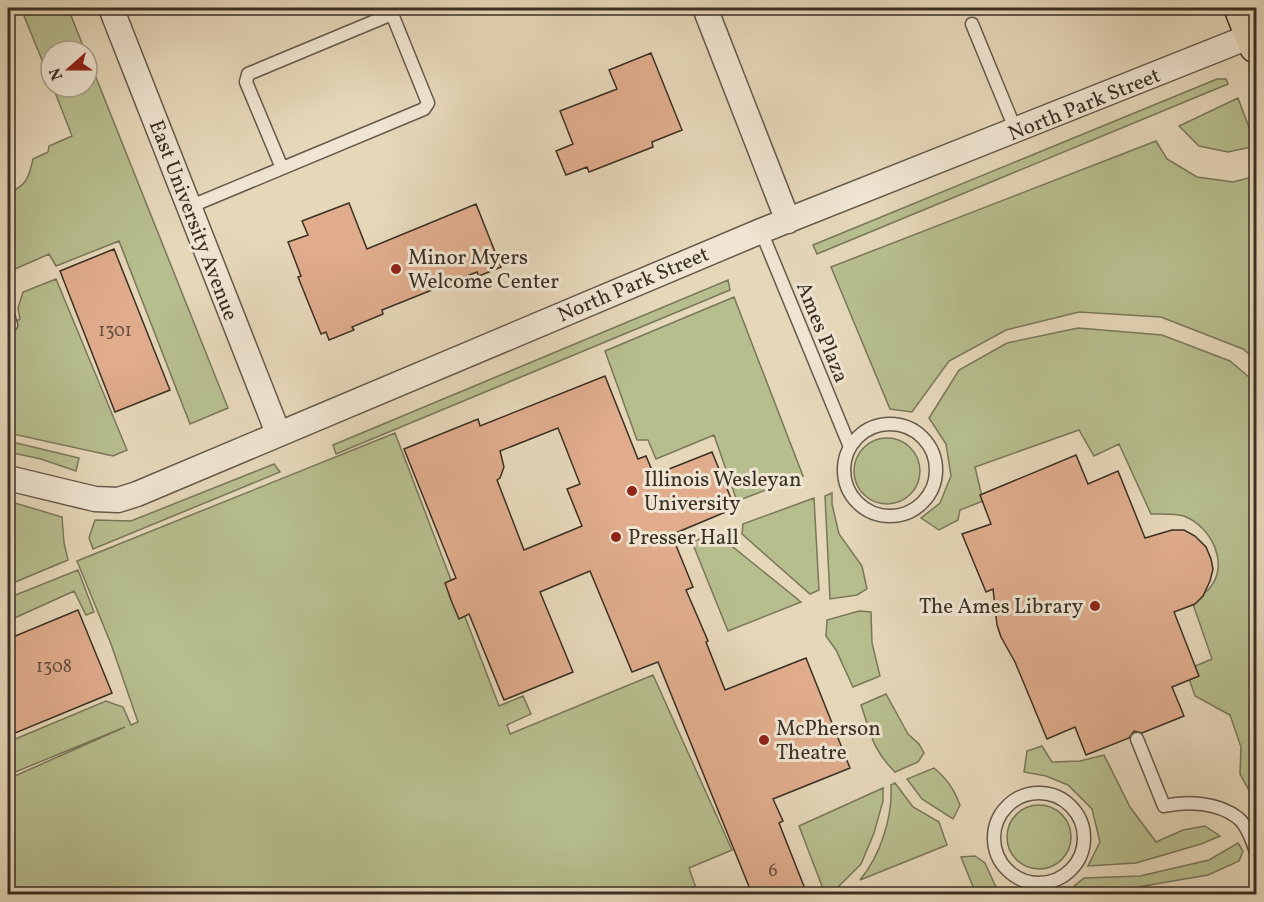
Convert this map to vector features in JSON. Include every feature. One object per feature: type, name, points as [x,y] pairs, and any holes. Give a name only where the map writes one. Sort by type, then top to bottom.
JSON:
[{"type":"street","name":"East University Avenue","points":[[111,8],[278,433]]},
{"type":"street","points":[[705,8],[788,221]]},
{"type":"street","name":"North Park Street","points":[[8,478],[94,499],[118,500],[137,494],[761,231],[1016,131],[1252,31]]},
{"type":"lane","points":[[189,207],[424,109],[428,103],[391,11],[248,74],[246,82],[282,168]]},
{"type":"lane","points":[[972,24],[1016,131]]},
{"type":"lane","name":"Ames Plaza","points":[[761,231],[850,447]]},
{"type":"lane","points":[[888,424],[903,426],[917,433],[927,444],[934,458],[936,473],[932,488],[924,501],[912,511],[897,515],[882,515],[867,510],[855,501],[846,481],[845,459],[850,447],[860,435],[873,427],[888,424]]},
{"type":"lane","points":[[1137,739],[1164,806],[1180,802],[1219,808],[1239,819],[1257,852]]},
{"type":"lane","points":[[1035,793],[1050,794],[1064,800],[1075,810],[1082,822],[1084,837],[1082,852],[1076,865],[1065,875],[1052,882],[1037,884],[1023,881],[1009,872],[999,860],[994,845],[994,830],[1009,804],[1021,796],[1035,793]]},
{"type":"lane","points":[[1022,894],[1023,881]]},
{"type":"green space","points":[[32,8],[68,8],[80,39],[39,39],[39,53],[22,11]]},
{"type":"green space","points":[[1217,79],[1226,79],[1228,84],[817,254],[813,245]]},
{"type":"green space","points":[[99,85],[228,408],[190,424],[119,241],[56,266],[49,254],[8,272],[8,193],[26,180],[33,159],[48,152],[49,146],[72,136],[58,99],[99,99]]},
{"type":"green space","points":[[1238,98],[1256,146],[1228,152],[1199,146],[1179,126]]},
{"type":"green space","points":[[1156,141],[1167,159],[1197,177],[1233,182],[1256,176],[1256,360],[1243,349],[1161,317],[1079,312],[1006,330],[949,361],[912,412],[890,409],[831,267]]},
{"type":"green space","points":[[56,279],[127,450],[113,456],[8,433],[8,326],[20,319],[18,308],[23,292]]},
{"type":"green space","points":[[728,280],[730,290],[336,454],[333,445]]},
{"type":"green space","points":[[734,297],[803,476],[737,501],[714,435],[656,459],[648,440],[637,440],[605,351]]},
{"type":"green space","points":[[1078,328],[1162,335],[1230,361],[1256,383],[1256,803],[1240,774],[1241,747],[1230,715],[1195,696],[1186,670],[1212,659],[1192,601],[1208,590],[1215,580],[1218,559],[1215,548],[1203,529],[1194,521],[1172,514],[1151,514],[1119,444],[1094,456],[1079,430],[975,467],[983,501],[960,510],[958,520],[939,530],[921,518],[940,503],[951,476],[946,444],[929,418],[959,370],[1007,343]]},
{"type":"green space","points":[[395,433],[499,706],[523,696],[531,714],[507,725],[510,734],[653,675],[732,850],[689,868],[698,894],[8,894],[8,779],[125,727],[8,775],[8,742],[106,701],[123,707],[131,725],[138,722],[111,644],[77,561]]},
{"type":"green space","points":[[887,438],[900,441],[910,448],[917,458],[920,471],[917,484],[910,494],[900,501],[887,504],[874,501],[864,494],[857,484],[854,471],[857,458],[864,448],[874,441]]},
{"type":"green space","points":[[8,441],[79,458],[76,471],[41,459],[8,452]]},
{"type":"green space","points":[[274,464],[280,472],[93,549],[89,538],[95,520],[131,521]]},
{"type":"green space","points":[[832,493],[832,504],[839,534],[862,566],[867,589],[857,595],[830,599],[825,496]]},
{"type":"green space","points":[[814,498],[819,590],[810,594],[742,534],[743,524]]},
{"type":"green space","points":[[8,501],[62,517],[68,560],[8,585]]},
{"type":"green space","points":[[699,539],[728,543],[801,602],[728,631],[692,542]]},
{"type":"green space","points":[[78,570],[94,612],[86,615],[74,591],[8,621],[8,598]]},
{"type":"green space","points":[[859,611],[871,612],[872,643],[880,676],[853,687],[836,650],[826,636],[827,620]]},
{"type":"green space","points":[[886,694],[908,734],[919,744],[924,753],[918,762],[895,772],[881,756],[870,733],[861,705]]},
{"type":"green space","points":[[1042,746],[1052,762],[1080,761],[1104,755],[1130,807],[1156,842],[1183,830],[1205,826],[1220,836],[1201,844],[1136,863],[1088,866],[1100,842],[1092,809],[1068,785],[1046,776],[1024,772],[1027,751]]},
{"type":"green space","points":[[934,768],[950,785],[960,805],[953,819],[922,799],[907,779]]},
{"type":"green space","points":[[895,783],[913,807],[939,822],[947,845],[860,880],[874,860],[884,836],[890,810],[891,785]]},
{"type":"green space","points":[[883,788],[883,801],[874,833],[861,864],[832,893],[825,894],[799,826]]},
{"type":"green space","points":[[1033,805],[1045,805],[1062,814],[1069,825],[1071,837],[1069,849],[1062,860],[1045,869],[1033,869],[1021,864],[1012,855],[1007,843],[1007,831],[1012,819],[1021,810]]},
{"type":"green space","points":[[1238,843],[1243,851],[1239,861],[1208,875],[1138,887],[1113,894],[1077,894],[1073,887],[1084,878],[1140,876],[1209,860]]},
{"type":"green space","points":[[975,856],[985,863],[999,894],[976,894],[961,857]]},
{"type":"building","points":[[651,53],[682,130],[652,142],[653,147],[589,172],[587,167],[566,175],[556,151],[573,144],[560,111],[617,89],[609,70]]},
{"type":"building","name":"Minor Myers Welcome Center","points":[[349,203],[367,249],[476,204],[501,267],[479,276],[477,272],[382,310],[383,314],[352,327],[354,330],[329,340],[326,332],[321,334],[298,277],[301,276],[288,242],[308,235],[302,221]]},
{"type":"building","points":[[114,249],[170,390],[115,412],[60,271]]},
{"type":"building","name":"Presser Hall","points":[[605,376],[638,459],[646,456],[654,475],[712,452],[735,508],[678,532],[680,536],[673,538],[693,587],[686,590],[708,641],[706,642],[725,690],[806,658],[850,768],[773,799],[783,821],[779,823],[807,894],[752,894],[658,662],[632,672],[590,571],[540,592],[573,672],[504,700],[469,614],[459,619],[451,600],[445,583],[456,578],[404,449],[478,419],[480,426]],"holes":[[[558,428],[580,484],[567,489],[582,526],[524,550],[497,480],[504,467],[500,451]]]},
{"type":"building","name":"The Ames Library","points":[[1076,455],[1088,484],[1118,471],[1145,538],[1172,530],[1184,530],[1195,536],[1206,547],[1213,569],[1203,596],[1195,604],[1174,612],[1199,676],[1172,687],[1184,716],[1142,733],[1134,731],[1129,738],[1086,755],[1075,727],[1047,739],[1015,662],[1001,637],[997,625],[993,589],[986,592],[962,534],[991,524],[980,495]]},
{"type":"building","points":[[78,610],[112,693],[8,736],[8,639]]},
{"type":"place","name":"Minor Myers Welcome Center","points":[[396,269]]},
{"type":"place","name":"Illinois Wesleyan University","points":[[632,491]]},
{"type":"place","name":"Presser Hall","points":[[616,537]]},
{"type":"place","name":"The Ames Library","points":[[1095,606]]},
{"type":"place","name":"McPherson Theatre","points":[[764,740]]}]
